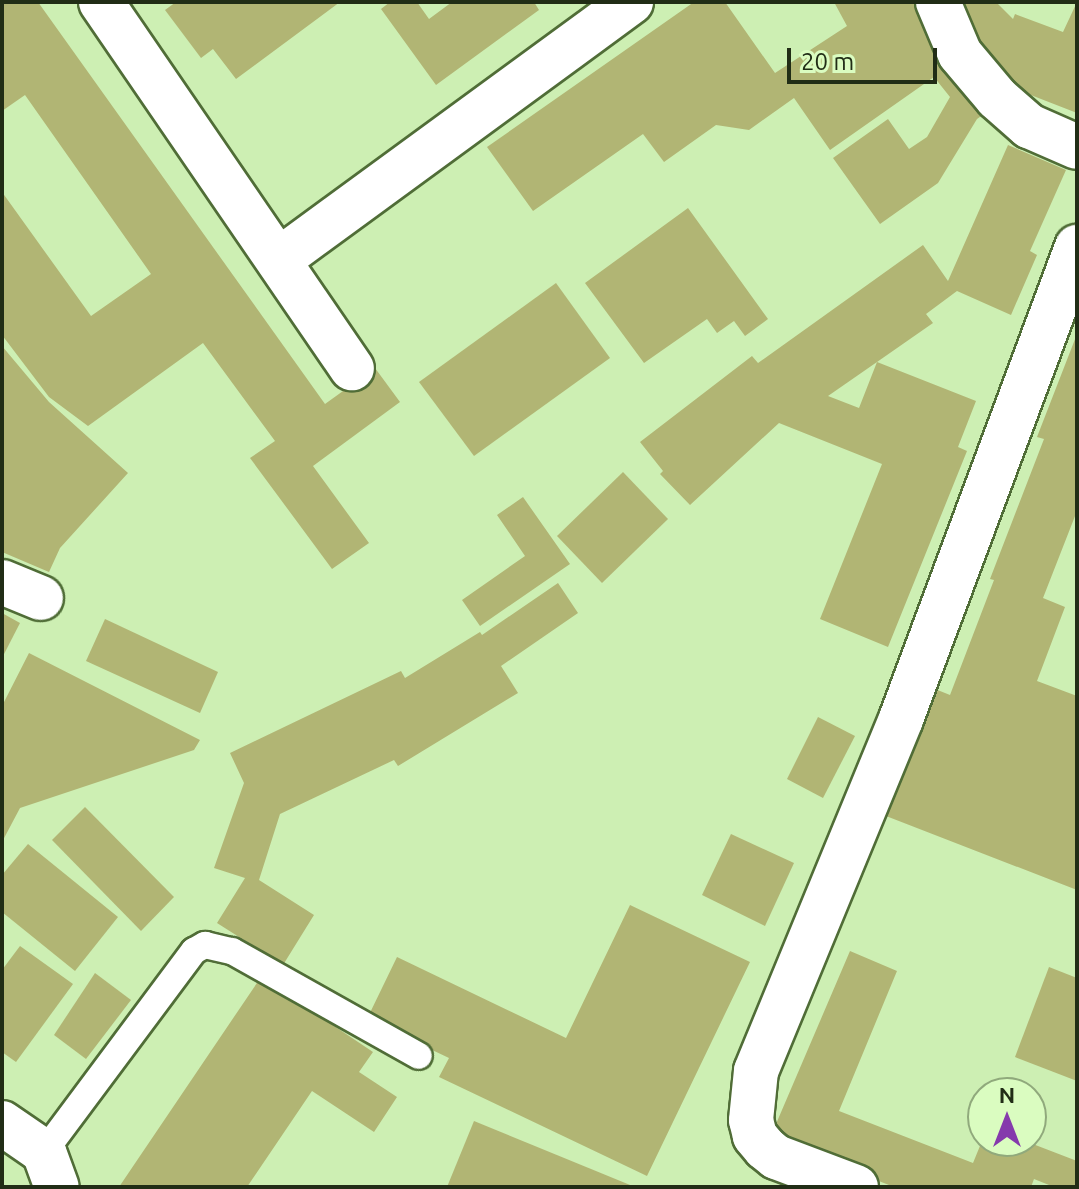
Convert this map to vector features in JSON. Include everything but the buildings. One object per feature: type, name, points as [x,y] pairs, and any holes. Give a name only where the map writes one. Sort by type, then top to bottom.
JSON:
[{"type":"street","points":[[101,2],[352,368]]},
{"type":"street","points":[[280,259],[631,2]]},
{"type":"street","points":[[938,2],[960,54],[997,98],[1029,126],[1077,147]]},
{"type":"street","points":[[856,1187],[776,1157],[765,1148],[755,1136],[751,1120],[756,1071],[901,719],[1077,247]]},
{"type":"street","points":[[2,1123],[51,1169]]},
{"type":"lane","points":[[51,1169],[194,951],[205,945],[232,951],[419,1056]]}]
